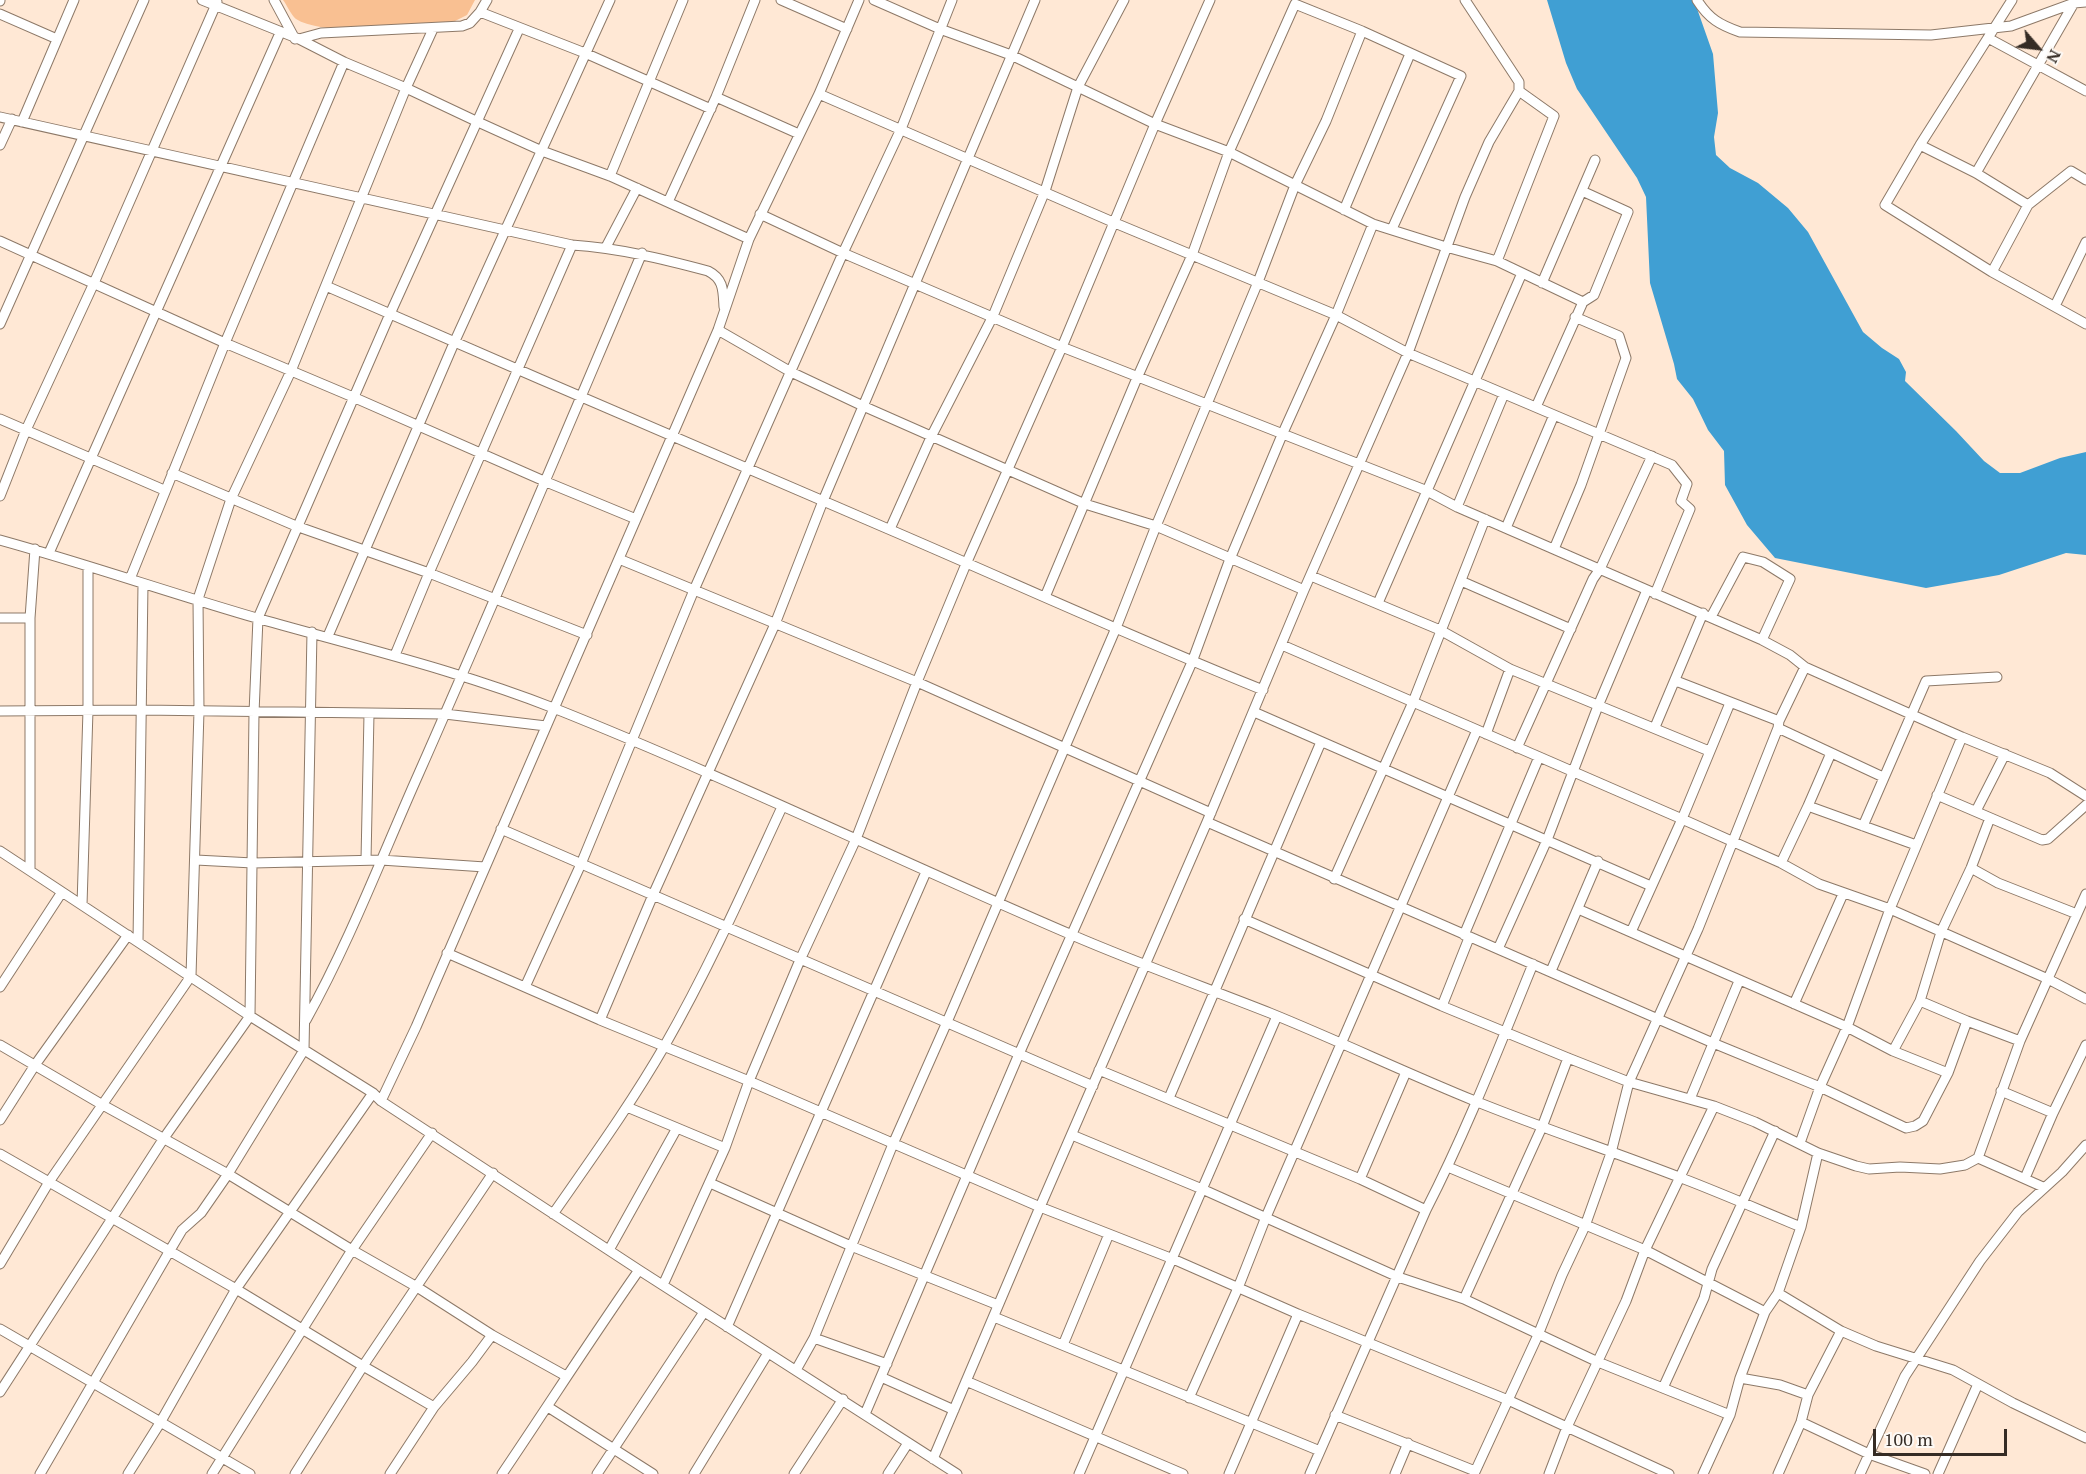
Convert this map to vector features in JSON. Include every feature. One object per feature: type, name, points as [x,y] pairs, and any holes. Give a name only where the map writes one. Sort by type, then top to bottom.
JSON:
[{"type":"street","points":[[22,122],[74,0]]},
{"type":"street","points":[[0,324],[144,0]]},
{"type":"street","points":[[202,0],[217,3],[542,151],[609,176],[749,239]]},
{"type":"street","points":[[274,0],[297,39]]},
{"type":"street","points":[[297,39],[321,33],[462,26],[470,23],[487,0]]},
{"type":"street","points":[[328,636],[454,342],[610,0]]},
{"type":"street","points":[[609,176],[683,0]]},
{"type":"street","points":[[668,202],[717,97],[755,0]]},
{"type":"street","points":[[782,0],[847,29]]},
{"type":"street","points":[[381,1101],[587,635],[718,330],[749,239],[819,94],[859,0]]},
{"type":"street","points":[[874,0],[940,29],[1011,55],[1155,124],[1229,152],[1373,224],[1497,261],[1583,302]]},
{"type":"street","points":[[525,987],[581,864],[630,740],[694,590],[843,253],[901,129],[952,0]]},
{"type":"street","points":[[600,1020],[775,624],[823,501],[1035,0]]},
{"type":"street","points":[[890,529],[932,435],[993,316],[1044,191],[1078,87],[1124,0]]},
{"type":"street","points":[[663,1285],[725,1148],[748,1081],[800,960],[856,839],[966,564],[1062,347],[1155,124],[1210,0]]},
{"type":"street","points":[[933,1459],[1209,818],[1358,464],[1408,353],[1446,247],[1489,142],[1519,91],[1519,82],[1465,0]]},
{"type":"street","points":[[1697,0],[1703,11],[1720,25],[1740,32],[1931,35],[2012,26],[2074,3],[2086,2]]},
{"type":"street","points":[[2012,0],[1920,145],[1885,206],[1992,272],[2086,324]]},
{"type":"street","points":[[0,496],[26,430],[94,283],[217,3]]},
{"type":"street","points":[[1976,173],[2074,3]]},
{"type":"street","points":[[1045,597],[1137,378],[1192,255],[1229,152],[1295,4],[1362,31],[1461,76],[1392,230]]},
{"type":"street","points":[[480,12],[585,53],[711,109]]},
{"type":"street","points":[[0,14],[57,39]]},
{"type":"street","points":[[0,1264],[49,1182],[191,976],[199,711],[198,599],[231,499],[291,371],[406,88],[433,28]]},
{"type":"street","points":[[0,1392],[164,1138],[250,1016],[254,712],[258,618],[353,397],[519,29]]},
{"type":"street","points":[[796,1370],[814,1338],[893,1144],[1116,628],[1296,185],[1326,121],[1362,31]]},
{"type":"street","points":[[49,553],[90,457],[223,166],[280,33]]},
{"type":"street","points":[[1988,38],[2086,91]]},
{"type":"street","points":[[1344,210],[1410,54]]},
{"type":"street","points":[[130,579],[164,490],[344,62]]},
{"type":"street","points":[[1497,261],[1554,116],[1519,91]]},
{"type":"street","points":[[819,94],[1115,223],[1336,315],[1408,353],[1672,465],[1687,484],[1681,501],[1690,509],[1598,706],[1547,840],[1498,949]]},
{"type":"street","points":[[717,97],[799,134]]},
{"type":"street","points":[[0,117],[572,245],[606,247],[642,253],[716,275],[721,282],[724,312]]},
{"type":"street","points":[[0,146],[12,119]]},
{"type":"street","points":[[1920,145],[1976,173],[2028,205]]},
{"type":"street","points":[[1542,283],[1595,160]]},
{"type":"street","points":[[1992,272],[2028,205],[2071,171],[2086,180]]},
{"type":"street","points":[[606,247],[637,188]]},
{"type":"street","points":[[1536,407],[1575,317],[1583,302],[1594,295],[1628,212],[1582,191]]},
{"type":"street","points":[[760,214],[843,253],[1062,347],[1425,490],[1457,507],[1762,640],[1790,655],[1805,667],[1962,738],[2050,773],[2086,796]]},
{"type":"street","points":[[866,1414],[1019,1054],[1192,662],[1230,559],[1373,224]]},
{"type":"street","points":[[0,241],[225,343],[636,519]]},
{"type":"street","points":[[2055,306],[2086,242]]},
{"type":"street","points":[[395,655],[572,245]]},
{"type":"street","points":[[304,1022],[324,987],[463,676],[642,253]]},
{"type":"street","points":[[1378,603],[1425,490],[1522,273]]},
{"type":"street","points":[[326,286],[1192,662],[1263,690]]},
{"type":"street","points":[[1554,549],[1581,485],[1626,358],[1619,336],[1575,317]]},
{"type":"street","points":[[718,330],[790,372],[1008,470],[1085,504],[1156,526],[1304,590]]},
{"type":"street","points":[[1457,507],[1504,394]]},
{"type":"street","points":[[1506,528],[1554,415]]},
{"type":"street","points":[[0,419],[164,490]]},
{"type":"street","points":[[1517,748],[1593,579],[1600,569],[1652,456]]},
{"type":"street","points":[[172,473],[296,526],[429,573],[587,635]]},
{"type":"street","points":[[1334,879],[1413,702],[1485,519]]},
{"type":"street","points":[[0,540],[258,618],[395,655],[554,708],[1073,935],[1277,1016],[1477,1102],[1681,1178],[1801,1227]]},
{"type":"street","points":[[30,870],[30,618],[35,549]]},
{"type":"street","points":[[1655,727],[1707,615],[1743,557],[1763,562],[1790,579],[1762,640]]},
{"type":"street","points":[[619,559],[917,682],[1140,782],[1334,879],[1820,1087],[1906,1128],[1923,1121],[1947,1073],[1968,1022]]},
{"type":"street","points":[[82,905],[88,710],[88,567]]},
{"type":"street","points":[[1311,576],[1440,630],[1510,669],[1709,751]]},
{"type":"street","points":[[1461,580],[1571,629]]},
{"type":"street","points":[[138,942],[143,584]]},
{"type":"street","points":[[0,618],[30,618]]},
{"type":"street","points":[[40,1474],[168,1252],[182,1230],[201,1213],[228,1174],[304,1050],[312,632]]},
{"type":"street","points":[[1282,645],[1781,863],[1819,884],[1890,909],[2048,979],[2086,999]]},
{"type":"street","points":[[1335,1414],[1474,1472],[1538,1335],[1585,1226],[1611,1153],[1629,1082],[1685,957],[1778,725],[1805,667]]},
{"type":"street","points":[[1189,1398],[1447,797],[1482,732],[1510,669]]},
{"type":"street","points":[[1863,826],[1926,681],[1997,677]]},
{"type":"street","points":[[1676,681],[1778,725],[1883,777]]},
{"type":"street","points":[[1631,932],[1682,819],[1730,703]]},
{"type":"street","points":[[0,711],[142,710],[445,714],[546,726]]},
{"type":"street","points":[[1254,712],[1651,886]]},
{"type":"street","points":[[366,860],[369,714]]},
{"type":"street","points":[[1800,1143],[1820,1087],[1847,1027],[1890,909],[1962,738]]},
{"type":"street","points":[[1169,1098],[1321,742]]},
{"type":"street","points":[[1781,863],[1831,753]]},
{"type":"street","points":[[1976,811],[2005,754]]},
{"type":"street","points":[[1442,1006],[1539,757]]},
{"type":"street","points":[[1937,795],[2042,840],[2048,839],[2086,805]]},
{"type":"street","points":[[1808,806],[1916,845]]},
{"type":"street","points":[[554,1214],[627,1107],[665,1046],[727,927],[782,807]]},
{"type":"street","points":[[1893,1051],[1920,1001],[1941,932],[1971,868],[1990,818]]},
{"type":"street","points":[[501,829],[1093,1086]]},
{"type":"street","points":[[1,853],[250,1016],[373,1093],[381,1101],[639,1270],[957,1474]]},
{"type":"street","points":[[196,860],[253,863],[381,860],[485,867]]},
{"type":"street","points":[[1551,971],[1598,861]]},
{"type":"street","points":[[1971,868],[1998,883],[2077,914]]},
{"type":"street","points":[[727,1327],[926,872]]},
{"type":"street","points":[[0,987],[62,892]]},
{"type":"street","points":[[1794,1004],[1843,894]]},
{"type":"street","points":[[1978,1158],[2020,1041],[2086,894]]},
{"type":"street","points":[[1578,909],[1847,1027],[1893,1051],[1947,1073]]},
{"type":"street","points":[[1244,919],[1505,1033],[1629,1082],[1714,1106],[1775,1131],[1818,1153],[1869,1169],[1953,1168],[1978,1158],[2043,1187]]},
{"type":"street","points":[[0,1120],[35,1065],[128,935]]},
{"type":"street","points":[[447,953],[1040,1207],[1173,1259],[1298,1314],[1508,1400],[1669,1474]]},
{"type":"street","points":[[1310,1474],[1426,1210],[1477,1102],[1533,964]]},
{"type":"street","points":[[1690,1099],[1739,981]]},
{"type":"street","points":[[1920,1001],[2020,1041]]},
{"type":"street","points":[[1079,1474],[1277,1016]]},
{"type":"street","points":[[0,1045],[228,1174],[417,1287],[492,1335],[566,1376]]},
{"type":"street","points":[[2025,1179],[2053,1113],[2083,1059],[2086,1045]]},
{"type":"street","points":[[1464,1299],[1542,1127],[1568,1058]]},
{"type":"street","points":[[1099,1070],[1360,1179],[1426,1210]]},
{"type":"street","points":[[1360,1179],[1406,1072]]},
{"type":"street","points":[[2001,1092],[2053,1113]]},
{"type":"street","points":[[128,1474],[160,1423],[236,1289],[373,1093]]},
{"type":"street","points":[[1550,1474],[1567,1426],[1626,1301],[1645,1250],[1714,1106]]},
{"type":"street","points":[[627,1107],[725,1148]]},
{"type":"street","points":[[609,1250],[677,1128]]},
{"type":"street","points":[[1662,1388],[1710,1282],[1712,1269],[1775,1131]]},
{"type":"street","points":[[212,1474],[352,1250],[432,1133]]},
{"type":"street","points":[[1072,1135],[1202,1189],[1398,1277],[1464,1299],[1598,1362],[1730,1415]]},
{"type":"street","points":[[1860,1474],[1915,1359],[2000,1232],[2043,1187],[2062,1172],[2086,1145]]},
{"type":"street","points":[[1703,1474],[1730,1415],[1740,1378],[1765,1312],[1778,1293],[1801,1227],[1818,1153]]},
{"type":"street","points":[[0,1154],[236,1289],[434,1407]]},
{"type":"street","points":[[1448,1167],[1645,1250],[1765,1312]]},
{"type":"street","points":[[295,1474],[363,1366],[493,1173]]},
{"type":"street","points":[[710,1183],[851,1246],[998,1305]]},
{"type":"street","points":[[1063,1345],[1109,1234]]},
{"type":"street","points":[[502,1474],[639,1270]]},
{"type":"street","points":[[1778,1293],[1841,1331],[1915,1359],[1953,1370],[2086,1438]]},
{"type":"street","points":[[597,1474],[704,1312]]},
{"type":"street","points":[[1228,1474],[1298,1314]]},
{"type":"street","points":[[994,1317],[1320,1451]]},
{"type":"street","points":[[0,1329],[250,1474]]},
{"type":"street","points":[[1778,1474],[1801,1422],[1808,1395],[1841,1331]]},
{"type":"street","points":[[390,1474],[434,1407],[492,1335]]},
{"type":"street","points":[[814,1338],[886,1364]]},
{"type":"street","points":[[694,1474],[768,1353]]},
{"type":"street","points":[[881,1377],[954,1410]]},
{"type":"street","points":[[1740,1378],[1780,1385],[1808,1395]]},
{"type":"street","points":[[966,1381],[1183,1474]]},
{"type":"street","points":[[1938,1474],[1978,1384]]},
{"type":"street","points":[[794,1474],[843,1399]]},
{"type":"street","points":[[548,1407],[653,1474]]},
{"type":"street","points":[[1801,1422],[1869,1454],[1925,1474]]},
{"type":"street","points":[[888,1474],[908,1443]]},
{"type":"street","points":[[1395,1474],[1408,1443]]},
{"type":"shaded area","points":[[283,0],[475,0],[467,15],[453,22],[349,29],[310,25],[296,19]]},
{"type":"water","points":[[1547,0],[1694,0],[1713,54],[1718,113],[1714,137],[1716,155],[1730,168],[1758,183],[1788,208],[1808,232],[1863,332],[1899,359],[1906,372],[1905,381],[1984,461],[2000,473],[2020,473],[2060,458],[2086,452],[2086,555],[2066,553],[1999,575],[1926,588],[1775,558],[1747,525],[1725,485],[1724,451],[1708,430],[1693,399],[1677,379],[1650,283],[1646,197],[1637,178],[1577,89],[1566,63]]}]
